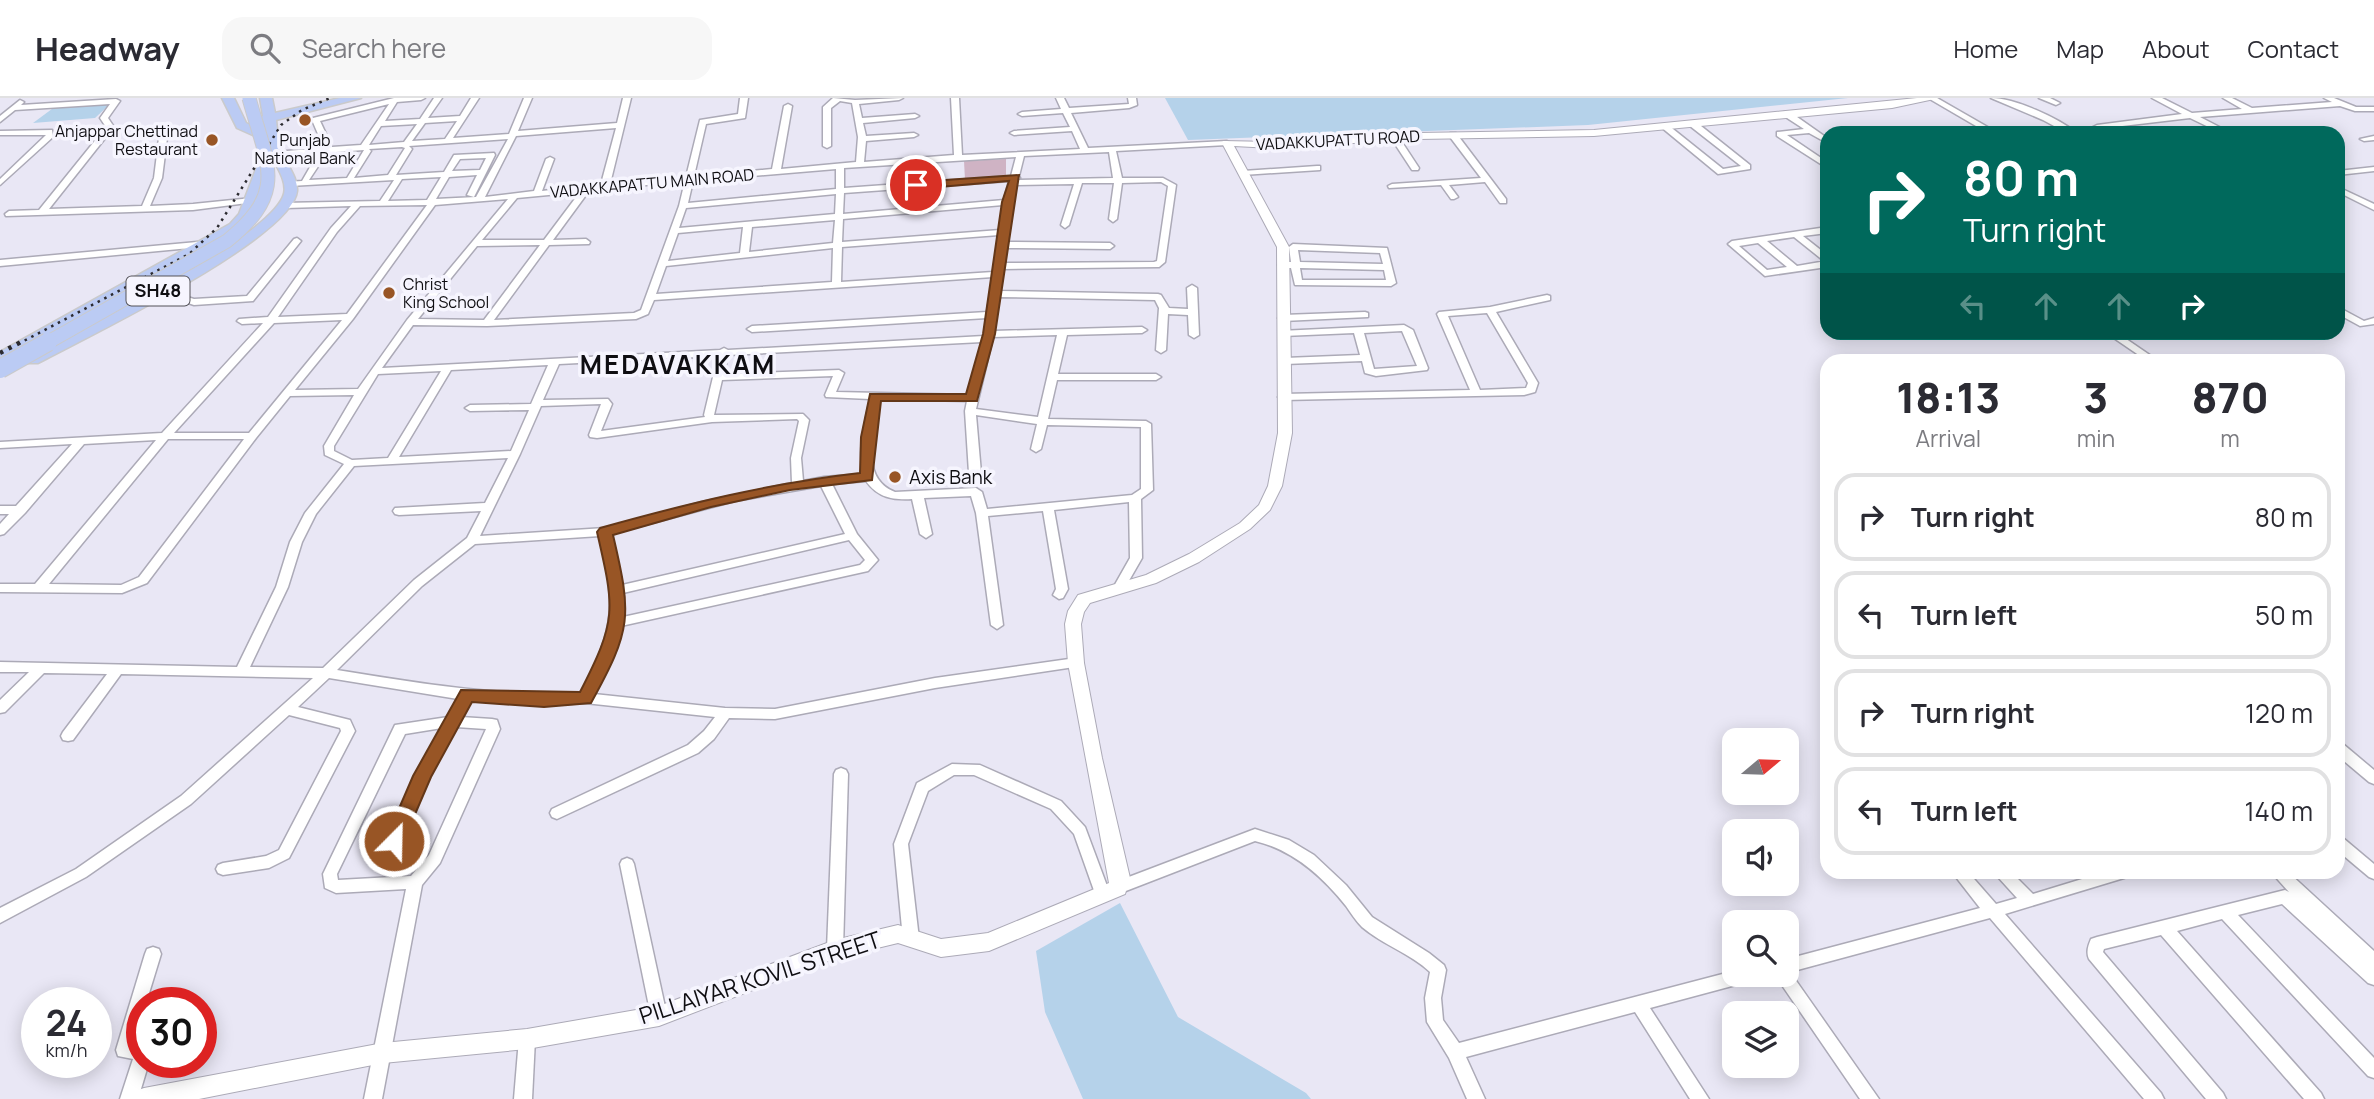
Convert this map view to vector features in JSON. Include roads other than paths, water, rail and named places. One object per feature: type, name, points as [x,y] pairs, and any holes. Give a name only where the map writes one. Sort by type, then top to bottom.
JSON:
[{"type":"main road","name":"SH48","points":[[0,358],[235,227],[252,200],[268,153],[260,134],[241,125],[228,98]]},
{"type":"main road","points":[[0,369],[227,242],[258,216],[271,187],[248,98]]},
{"type":"main road","points":[[266,98],[275,148],[290,182],[286,205]]},
{"type":"main road","points":[[241,125],[355,98]]},
{"type":"main road","points":[[275,148],[282,122],[301,111]]},
{"type":"main road","name":"SH48","points":[[0,378],[226,253],[264,227],[286,205]]},
{"type":"main road","points":[[235,227],[264,227]]},
{"type":"street","points":[[328,150],[316,120],[399,99],[421,98]]},
{"type":"street","points":[[384,200],[407,148],[438,98]]},
{"type":"street","points":[[446,144],[475,98]]},
{"type":"street","points":[[479,200],[529,98]]},
{"type":"street","points":[[605,186],[628,98]]},
{"type":"street","points":[[410,322],[487,323],[636,316],[645,312],[683,206],[703,122],[742,116],[744,98]]},
{"type":"street","points":[[827,146],[827,107],[837,99],[855,102],[899,98]]},
{"type":"street","points":[[955,98],[958,159]]},
{"type":"street","points":[[1059,98],[1085,151]]},
{"type":"street","points":[[1022,114],[1129,106],[1133,105],[1132,98]]},
{"type":"street","points":[[1933,98],[1982,126]]},
{"type":"street","name":"VADAKKUPATTU ROAD","points":[[1020,156],[1227,143],[1272,145],[1453,135],[1594,132],[1892,106],[1933,98]]},
{"type":"street","points":[[1995,98],[2060,126]]},
{"type":"street","points":[[2043,98],[2056,103]]},
{"type":"street","points":[[2157,98],[2213,126]]},
{"type":"street","points":[[2227,98],[2252,111]]},
{"type":"street","points":[[2328,98],[2355,109],[2374,109]]},
{"type":"street","points":[[334,200],[380,124],[399,99]]},
{"type":"street","points":[[0,120],[21,100]]},
{"type":"street","points":[[15,108],[116,101],[104,118],[110,127],[42,212]]},
{"type":"street","points":[[855,102],[862,139],[860,165]]},
{"type":"street","points":[[2105,126],[2192,115],[2342,104]]},
{"type":"street","points":[[776,172],[788,106]]},
{"type":"street","points":[[1787,114],[1820,136]]},
{"type":"street","points":[[858,121],[915,116]]},
{"type":"street","points":[[380,124],[463,118]]},
{"type":"street","points":[[1665,127],[1721,172],[1747,167],[1693,124]]},
{"type":"street","points":[[275,148],[407,148],[619,125]]},
{"type":"street","points":[[1014,133],[1075,129]]},
{"type":"street","points":[[145,208],[158,178],[164,130]]},
{"type":"street","points":[[1811,130],[1780,134],[1820,161]]},
{"type":"street","points":[[0,132],[49,132],[50,135],[0,183]]},
{"type":"street","points":[[862,139],[914,135]]},
{"type":"street","points":[[1453,135],[1503,201]]},
{"type":"street","points":[[1395,138],[1415,168]]},
{"type":"street","points":[[2364,139],[2374,138]]},
{"type":"street","points":[[468,150],[474,139]]},
{"type":"street","points":[[1110,891],[1120,878],[1093,758],[1076,663],[1073,624],[1079,603],[1096,594],[1151,579],[1194,558],[1245,526],[1265,508],[1275,486],[1285,433],[1283,325],[1291,284],[1288,247],[1227,143]]},
{"type":"street","points":[[1112,149],[1118,181],[1113,219]]},
{"type":"street","points":[[306,180],[324,155],[365,150]]},
{"type":"street","points":[[0,588],[131,587],[143,580],[252,436],[350,317],[432,200],[457,157],[490,154],[491,157],[471,195]]},
{"type":"street","points":[[975,473],[970,411],[988,336],[1008,202],[1020,156]]},
{"type":"street","name":"VADAKKAPATTU MAIN ROAD","points":[[286,205],[479,200],[605,186],[860,165],[1020,156]]},
{"type":"street","points":[[537,194],[550,159]]},
{"type":"street","points":[[836,285],[840,167]]},
{"type":"street","points":[[1243,173],[1317,168]]},
{"type":"street","points":[[2345,172],[2374,169]]},
{"type":"street","points":[[396,176],[483,172]]},
{"type":"street","points":[[290,182],[436,173]]},
{"type":"street","points":[[290,182],[349,179]]},
{"type":"street","points":[[652,297],[836,285],[998,270],[1156,265],[1161,262],[1172,185],[1163,180],[1015,180],[840,191],[683,206]]},
{"type":"street","points":[[1392,186],[1485,180]]},
{"type":"street","points":[[1065,225],[1079,181]]},
{"type":"street","points":[[314,194],[317,182]]},
{"type":"street","points":[[1443,183],[1454,197]]},
{"type":"street","points":[[487,323],[587,188]]},
{"type":"street","points":[[2345,192],[2374,207]]},
{"type":"street","points":[[514,197],[410,322],[358,392],[329,446],[331,457],[351,463],[393,458],[515,454]]},
{"type":"street","points":[[9,214],[194,208],[252,200]]},
{"type":"street","points":[[38,589],[165,436],[271,320],[334,230],[358,203],[432,200]]},
{"type":"street","points":[[673,231],[1008,202]]},
{"type":"street","points":[[744,255],[748,225]]},
{"type":"street","points":[[1820,231],[1732,244],[1766,273],[1820,263]]},
{"type":"street","points":[[664,264],[837,245],[1003,232]]},
{"type":"street","points":[[1796,235],[1820,255]]},
{"type":"street","points":[[1760,240],[1795,269]]},
{"type":"street","points":[[157,291],[194,302],[250,299],[297,241]]},
{"type":"street","points":[[475,243],[586,242]]},
{"type":"street","points":[[0,263],[208,243]]},
{"type":"street","points":[[1002,245],[1110,246]]},
{"type":"street","points":[[1288,247],[1384,250],[1391,283],[1291,284]]},
{"type":"street","points":[[1289,265],[1388,267]]},
{"type":"street","points":[[1192,288],[1194,335]]},
{"type":"street","points":[[994,294],[1152,296],[1163,302],[1161,349]]},
{"type":"street","points":[[1476,393],[1442,314],[1490,310],[1547,298]]},
{"type":"street","points":[[1283,397],[1531,390],[1533,383],[1490,310]]},
{"type":"street","points":[[1164,311],[1193,312]]},
{"type":"street","points":[[2345,314],[2363,324],[2374,321]]},
{"type":"street","points":[[752,330],[991,315]]},
{"type":"street","points":[[1283,325],[1365,315]]},
{"type":"street","points":[[242,321],[350,317]]},
{"type":"street","points":[[1283,325],[1408,330],[1423,368],[1372,373],[1358,330]]},
{"type":"street","points":[[374,371],[988,336],[1142,330]]},
{"type":"street","points":[[1036,449],[1063,332]]},
{"type":"street","points":[[2121,340],[2143,354]]},
{"type":"street","points":[[712,419],[709,415],[724,351]]},
{"type":"street","points":[[0,358],[37,357]]},
{"type":"street","points":[[1285,360],[1366,358]]},
{"type":"street","points":[[0,916],[81,873],[186,800],[326,673],[418,583],[472,540],[515,454],[555,361]]},
{"type":"street","points":[[393,458],[448,367]]},
{"type":"street","points":[[717,377],[839,373],[830,395],[972,398]]},
{"type":"street","points":[[1054,377],[1156,377]]},
{"type":"street","points":[[287,393],[358,392]]},
{"type":"street","points":[[875,397],[868,437],[867,477],[884,494],[976,492],[982,513],[997,625]]},
{"type":"street","points":[[470,408],[604,401],[607,404],[594,435],[712,419],[799,416],[804,420],[796,458],[798,485]]},
{"type":"street","points":[[970,411],[1044,422],[1146,424],[1147,490],[1135,498],[982,513]]},
{"type":"street","points":[[0,445],[165,436],[252,436]]},
{"type":"street","points":[[0,531],[81,441]]},
{"type":"street","points":[[242,670],[282,587],[296,542],[312,513],[351,463]]},
{"type":"street","points":[[472,540],[605,532],[710,502],[824,480],[867,477]]},
{"type":"street","points":[[619,622],[864,568],[872,560],[852,536],[824,480]]},
{"type":"street","points":[[917,494],[926,534]]},
{"type":"street","points":[[1119,588],[1136,558],[1135,498]]},
{"type":"street","points":[[399,511],[488,507]]},
{"type":"street","points":[[1048,507],[1062,589],[1059,595]]},
{"type":"street","points":[[0,510],[21,510]]},
{"type":"street","points":[[585,698],[611,649],[619,622],[618,590],[605,532]]},
{"type":"street","points":[[618,590],[852,536]]},
{"type":"street","points":[[0,667],[326,673],[467,695],[544,700],[585,698],[725,713],[775,714],[813,709],[882,692],[1076,663]]},
{"type":"street","points":[[0,708],[41,668]]},
{"type":"street","points":[[68,736],[118,669]]},
{"type":"street","points":[[394,841],[422,776],[467,695]]},
{"type":"street","points":[[223,869],[269,862],[284,854],[348,731],[345,724],[286,709]]},
{"type":"street","points":[[558,813],[693,749],[709,736],[725,713]]},
{"type":"street","points":[[373,1099],[415,882],[435,859],[492,724],[450,722],[399,731],[330,874],[330,883],[335,887],[415,882]]},
{"type":"street","points":[[2345,754],[2374,778]]},
{"type":"street","points":[[911,939],[901,844],[922,787],[952,770],[975,769],[1056,805],[1080,831],[1110,891]]},
{"type":"street","points":[[835,948],[841,774]]},
{"type":"street","points":[[1110,891],[1255,835],[1272,838],[1322,867],[1365,920],[1438,970],[1433,998],[1435,1022],[1455,1052],[1476,1099]]},
{"type":"street","points":[[2345,848],[2374,873]]},
{"type":"street","points":[[627,864],[659,1016]]},
{"type":"street","points":[[1965,879],[2155,1099]]},
{"type":"street","points":[[2009,879],[2030,901]]},
{"type":"street","points":[[1799,963],[2030,901],[2085,879]]},
{"type":"street","points":[[2286,879],[2374,961]]},
{"type":"street","name":"PILLAIYAR KOVIL STREET","points":[[144,1099],[194,1094],[383,1053],[527,1039],[659,1016],[835,948],[898,934],[941,948],[989,942],[1110,891]]},
{"type":"street","points":[[2217,1099],[2095,954],[2098,944],[2285,897],[2374,978]]},
{"type":"street","points":[[2225,912],[2374,1070]]},
{"type":"street","points":[[2165,929],[2315,1099]]},
{"type":"street","points":[[143,987],[153,954]]},
{"type":"street","points":[[1455,1052],[1722,981]]},
{"type":"street","points":[[1791,987],[1870,1099]]},
{"type":"street","points":[[1638,1003],[1700,1099]]},
{"type":"street","points":[[523,1099],[527,1039]]},
{"type":"street","points":[[129,1099],[135,1078]]},
{"type":"water","points":[[1165,98],[1848,98],[1588,125],[1188,140]]},
{"type":"water","points":[[110,104],[95,118],[33,123],[56,106]]},
{"type":"water","points":[[1120,903],[1178,1017],[1306,1093],[1311,1099],[1083,1099],[1045,1012],[1036,951]]},
{"type":"railway","points":[[18,344],[189,254],[217,228],[281,125],[302,110],[330,98]]},
{"type":"railway","points":[[0,353],[21,342]]},
{"type":"place","name":"Punjab National Bank","points":[[305,120]]},
{"type":"place","name":"Anjappar Chettinad Restaurant","points":[[212,140]]},
{"type":"place","name":"Christ King School","points":[[389,293]]},
{"type":"place","name":"Axis Bank","points":[[895,477]]},
{"type":"district","name":"MEDAVAKKAM","points":[[678,365]]}]
